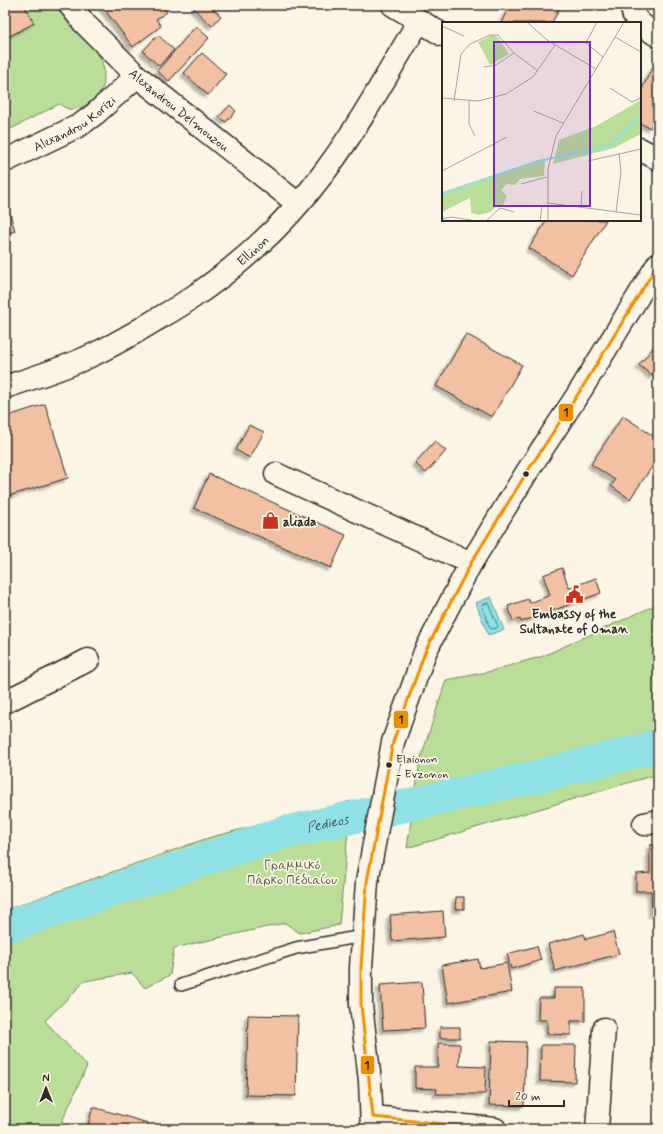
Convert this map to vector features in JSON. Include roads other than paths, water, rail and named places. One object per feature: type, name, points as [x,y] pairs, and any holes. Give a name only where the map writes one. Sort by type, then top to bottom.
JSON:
[{"type":"street","name":"Alexandrou Delmouzou","points":[[70,5],[84,23],[137,76],[298,204]]},
{"type":"street","points":[[393,5],[442,34]]},
{"type":"street","points":[[632,5],[633,14],[639,22]]},
{"type":"street","name":"Ellinon","points":[[5,387],[35,378],[80,360],[124,339],[190,300],[263,241],[298,204],[350,137],[419,21]]},
{"type":"street","points":[[641,24],[658,36]]},
{"type":"street","name":"Alexandrou Korizi","points":[[5,161],[80,125],[95,114],[137,76]]},
{"type":"street","points":[[641,150],[658,159]]},
{"type":"street","points":[[494,1129],[372,1123],[361,1005],[361,967],[367,882],[393,742],[425,652],[471,563],[527,472],[582,388],[658,264]]},
{"type":"street","points":[[276,474],[471,563]]},
{"type":"street","points":[[5,702],[88,660]]},
{"type":"street","points":[[597,1129],[604,1029]]},
{"type":"lane","points":[[181,985],[296,948],[363,936]]},
{"type":"water","points":[[491,597],[504,630],[488,635],[476,603]]},
{"type":"waterway","name":"Pedieos","points":[[5,927],[282,833],[534,777],[658,746]]},
{"type":"place","name":"aliada","points":[[270,521]]},
{"type":"place","name":"Embassy of the Sultanate of Oman","points":[[574,594]]},
{"type":"place","name":"Elaionon - Evzonon","points":[[389,765]]},
{"type":"park label","name":"Γραμμικό Πάρκο Πεδιαίου","points":[[292,872]]}]
